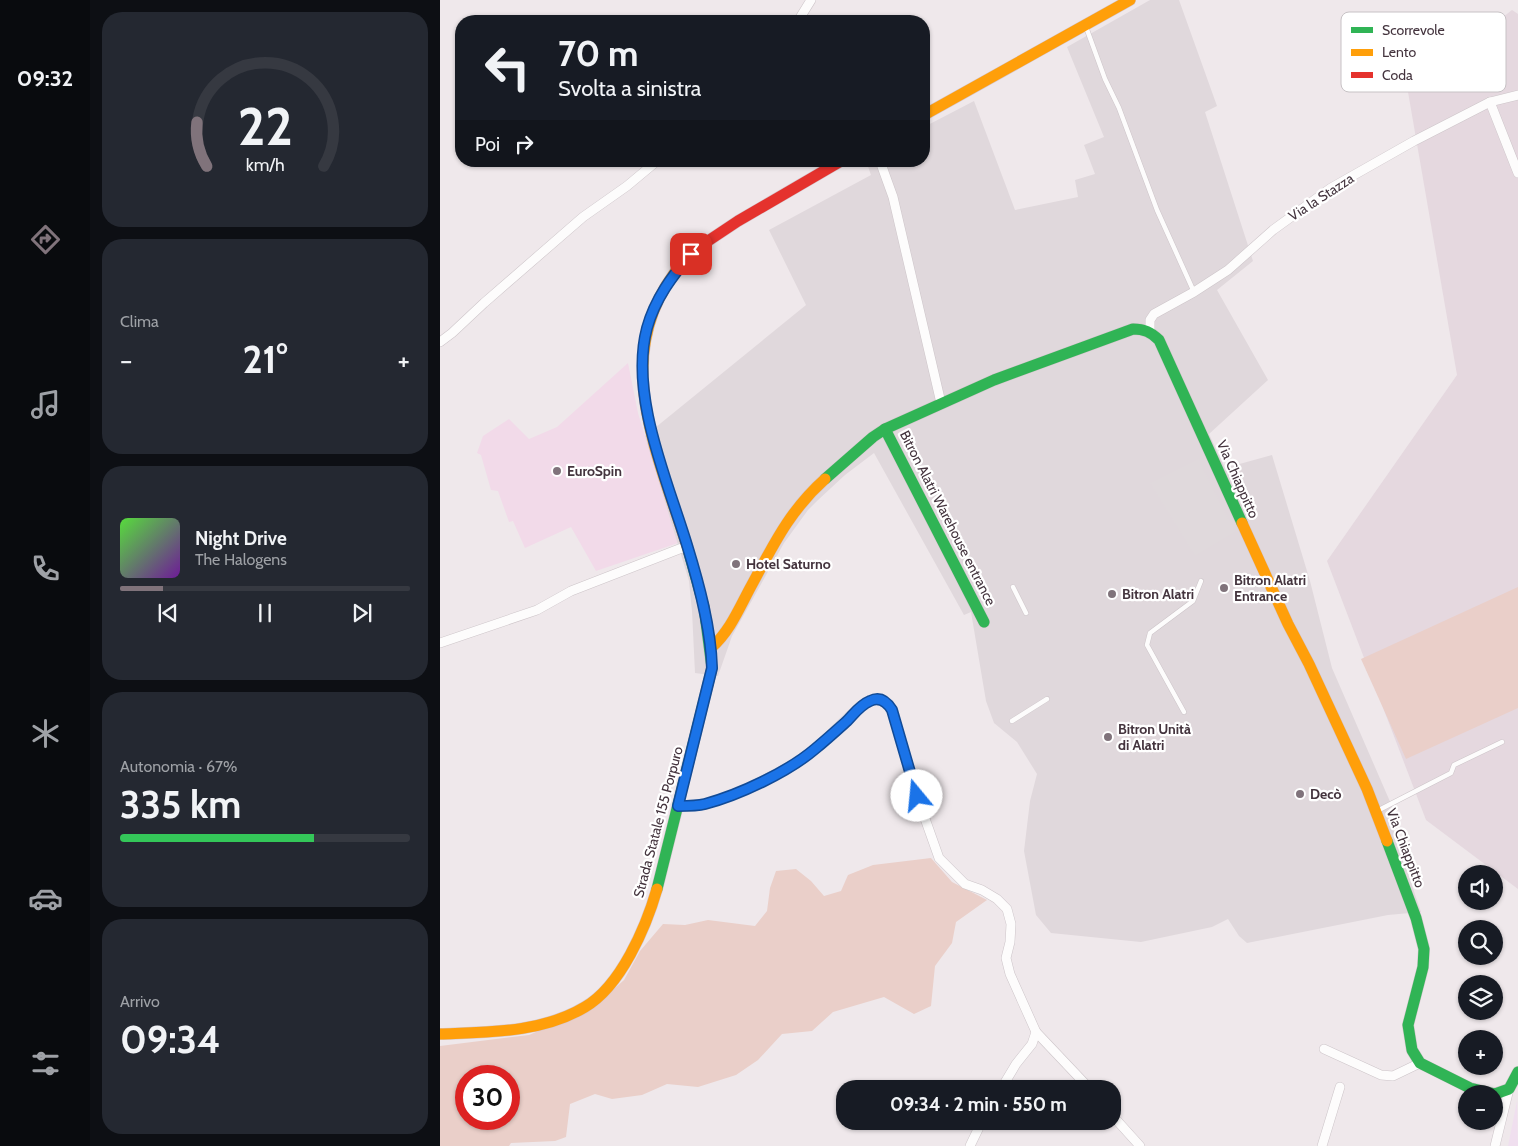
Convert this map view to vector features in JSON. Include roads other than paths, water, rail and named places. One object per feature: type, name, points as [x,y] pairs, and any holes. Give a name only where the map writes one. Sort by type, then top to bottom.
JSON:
[{"type":"street","points":[[802,15],[812,0]]},
{"type":"street","points":[[930,112],[1130,0]]},
{"type":"street","name":"Via la Stazza","points":[[1150,331],[1150,320],[1154,314],[1194,292],[1228,270],[1273,230],[1331,188],[1414,141],[1490,102],[1518,95]]},
{"type":"street","points":[[1490,102],[1518,173]]},
{"type":"street","points":[[440,342],[583,218],[628,186],[650,167]]},
{"type":"street","name":"Strada Statale 155 Porpuro","points":[[440,1034],[514,1030],[556,1021],[585,1008],[603,992],[624,967],[642,934],[670,845],[712,668],[711,648],[687,546],[647,415],[643,354],[647,329],[656,304],[672,276],[691,254],[740,219],[831,167]]},
{"type":"street","points":[[882,167],[893,197],[941,402]]},
{"type":"street","points":[[711,648],[720,640],[730,626],[792,513],[810,492],[843,462],[885,429],[941,402],[994,380],[1133,329],[1150,331]]},
{"type":"street","name":"Via Chiappitto","points":[[1150,331],[1159,340],[1288,624],[1309,664],[1363,780],[1416,918],[1424,949],[1423,967],[1408,1025],[1412,1050],[1420,1063]]},
{"type":"street","name":"Bitron Alatri Warehouse entrance","points":[[885,429],[984,622]]},
{"type":"street","points":[[440,643],[537,610],[571,592],[687,546]]},
{"type":"street","points":[[678,806],[703,805],[761,782],[794,764],[814,750],[860,706],[869,701],[882,700],[888,704],[892,710],[917,796],[939,858],[965,884],[982,890],[997,899],[1007,909],[1011,924],[1010,942],[1006,958],[1010,974],[1036,1032],[1081,1080]]},
{"type":"street","points":[[1006,1080],[1032,1044],[1036,1032]]},
{"type":"street","points":[[1324,1049],[1381,1075],[1392,1076],[1420,1063],[1470,1088],[1496,1094],[1509,1089]]},
{"type":"street","points":[[1495,1146],[1509,1089],[1518,1072]]},
{"type":"street","points":[[1322,1146],[1340,1087]]},
{"type":"street","points":[[1121,1125],[1140,1146]]},
{"type":"street","points":[[970,1146],[978,1130]]},
{"type":"lane","points":[[1085,26],[1104,79],[1119,108],[1157,210],[1194,292]]},
{"type":"lane","points":[[1184,712],[1147,645],[1150,633],[1193,602],[1201,581]]},
{"type":"lane","points":[[1013,587],[1026,613]]},
{"type":"lane","points":[[1012,721],[1047,700]]},
{"type":"lane","points":[[1376,812],[1451,774],[1454,765],[1502,742]]},
{"type":"place","name":"EuroSpin","points":[[557,471]]},
{"type":"place","name":"Hotel Saturno","points":[[736,564]]},
{"type":"place","name":"Bitron Alatri Entrance","points":[[1224,588]]},
{"type":"place","name":"Bitron Alatri","points":[[1112,594]]},
{"type":"place","name":"Bitron Unità di Alatri","points":[[1108,737]]},
{"type":"place","name":"Decò","points":[[1300,794]]}]
